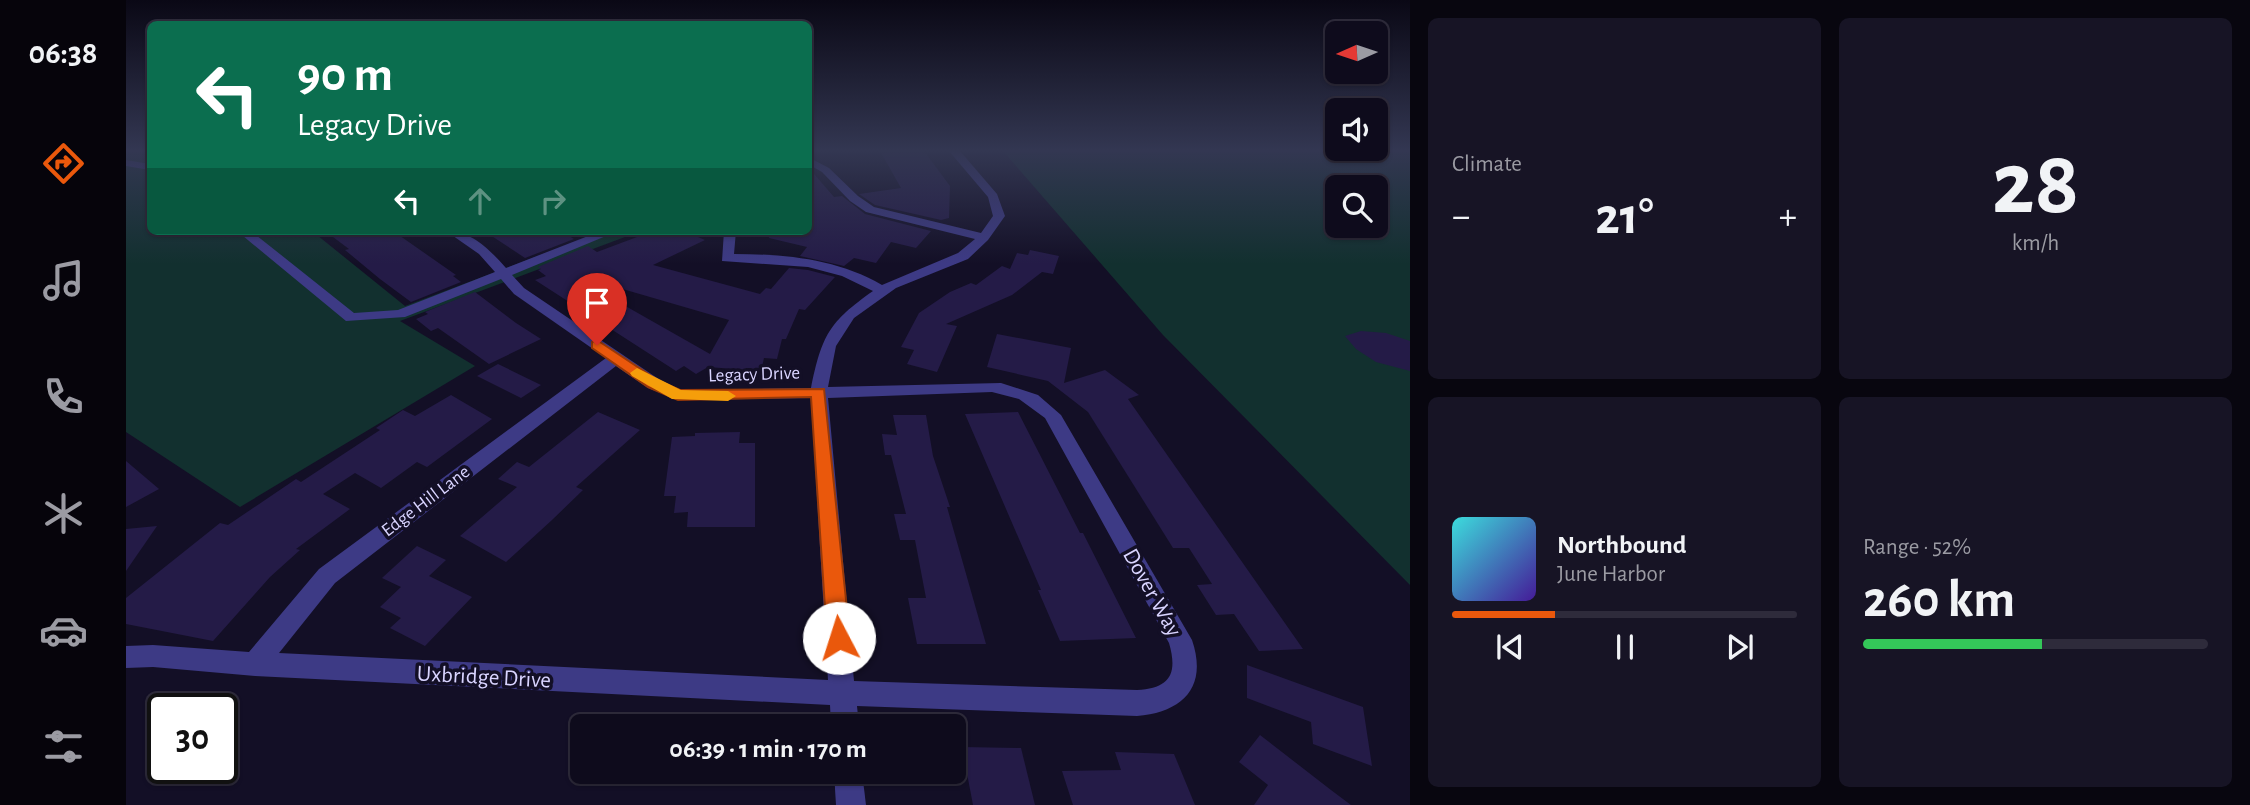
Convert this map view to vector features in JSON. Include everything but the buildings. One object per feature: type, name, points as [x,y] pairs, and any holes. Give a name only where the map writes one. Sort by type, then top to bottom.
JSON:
[{"type":"street","points":[[844,189],[856,202],[870,210],[984,237]]},
{"type":"street","points":[[844,714],[818,392],[828,346],[849,315],[883,290],[963,256],[984,237],[999,216],[993,196],[987,189]]},
{"type":"street","points":[[248,235],[351,318],[400,314],[602,235]]},
{"type":"street","name":"Legacy Drive","points":[[458,235],[484,251],[519,291],[654,384],[678,395],[818,392]]},
{"type":"street","points":[[729,235],[726,258],[784,258],[857,276],[883,290]]},
{"type":"street","name":"Edge Hill Lane","points":[[255,664],[327,576],[616,358]]},
{"type":"street","name":"Dover Way","points":[[818,392],[992,387],[1016,391],[1041,404],[1052,415],[1180,640],[1186,662],[1185,676],[1179,688],[1168,696],[1146,703],[843,693]]},
{"type":"street","name":"Uxbridge Drive","points":[[126,657],[153,656],[255,664],[843,693]]},
{"type":"street","points":[[849,784],[850,805]]},
{"type":"green space","points":[[126,189],[147,189],[147,235],[317,235],[405,306],[586,238],[581,235],[630,235],[400,321],[475,366],[240,507],[126,432]]},
{"type":"green space","points":[[1036,189],[1325,189],[1325,238],[1388,238],[1388,189],[1410,189],[1410,585],[1163,335]]},
{"type":"slow traffic","points":[[637,373],[678,395],[728,396]]},
{"type":"route","points":[[597,345],[654,384],[678,395],[717,397],[818,392],[839,638]]}]
